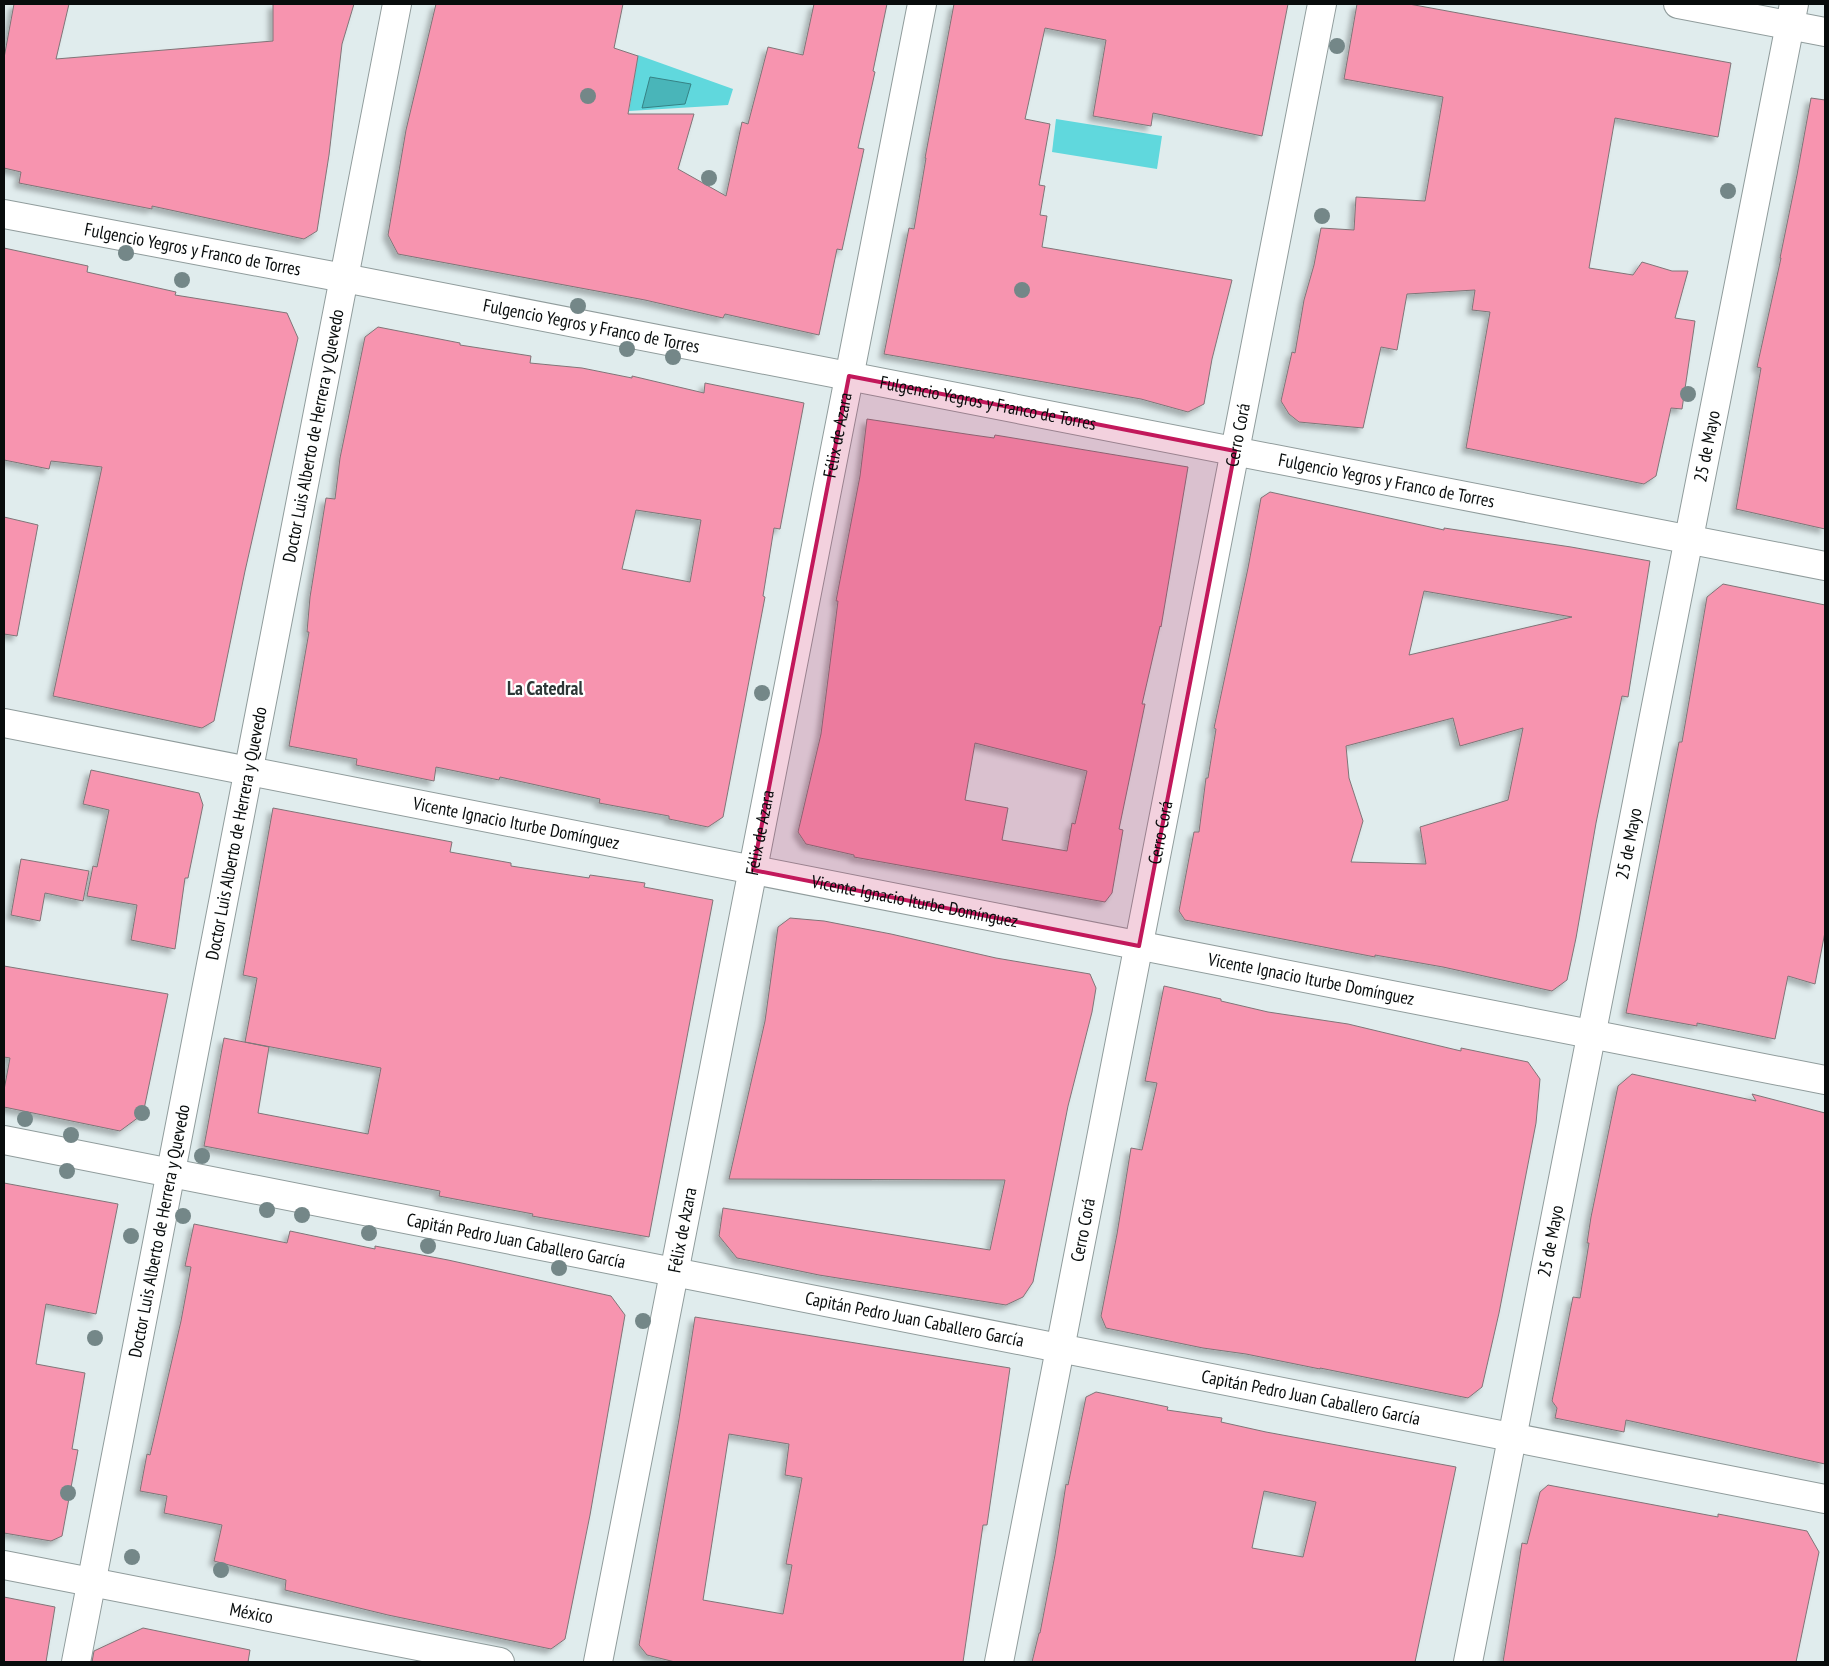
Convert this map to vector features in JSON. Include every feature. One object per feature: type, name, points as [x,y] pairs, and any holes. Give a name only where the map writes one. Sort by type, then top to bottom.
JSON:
[{"type":"street","name":"Doctor Luis Alberto de Herrera y Quevedo","points":[[76,1662],[396,4]]},
{"type":"street","name":"Félix de Azara","points":[[598,1662],[922,4]]},
{"type":"street","name":"Cerro Corá","points":[[999,1662],[1322,4]]},
{"type":"street","points":[[1678,4],[1792,15],[1825,32]]},
{"type":"street","name":"25 de Mayo","points":[[1468,1662],[1792,15]]},
{"type":"street","name":"Fulgencio Yegros y Franco de Torres","points":[[4,214],[344,278],[1825,566]]},
{"type":"street","name":"Vicente Ignacio Iturbe Domínguez","points":[[4,723],[1825,1080]]},
{"type":"street","name":"Capitán Pedro Juan Caballero García","points":[[4,1140],[1825,1499]]},
{"type":"street","name":"México","points":[[4,1566],[500,1662]]},
{"type":"highlighted area","points":[[849,376],[1235,451],[1139,946],[753,870]]},
{"type":"shaded area","points":[[638,55],[733,89],[728,105],[629,111]]},
{"type":"shaded area","points":[[650,77],[691,84],[685,104],[642,108]]},
{"type":"shaded area","points":[[1056,119],[1162,136],[1157,169],[1052,152]]},
{"type":"building","points":[[14,4],[69,4],[56,59],[273,41],[273,4],[354,4],[342,44],[329,155],[317,231],[304,239],[152,206],[152,209],[19,183],[21,172],[4,168],[4,58]]},
{"type":"building","points":[[436,4],[623,4],[614,48],[638,56],[628,114],[694,114],[678,169],[726,196],[742,122],[748,124],[768,47],[803,55],[814,4],[887,4],[873,71],[875,72],[858,148],[864,149],[842,250],[837,249],[819,335],[725,314],[723,318],[645,300],[398,254],[388,235],[406,130]]},
{"type":"building","points":[[954,4],[1288,4],[1262,136],[1153,113],[1151,126],[1093,116],[1106,40],[1045,28],[1025,119],[1050,124],[1039,185],[1045,186],[1040,215],[1047,216],[1042,247],[1232,280],[1212,359],[1204,404],[1188,412],[1141,399],[884,354],[909,228],[914,229],[925,158]]},
{"type":"building","points":[[1357,4],[1409,4],[1731,63],[1718,137],[1615,118],[1589,268],[1633,275],[1642,262],[1672,271],[1688,271],[1675,318],[1695,321],[1682,409],[1671,408],[1656,476],[1644,484],[1466,448],[1490,312],[1472,310],[1475,290],[1407,294],[1397,350],[1381,347],[1363,428],[1299,422],[1289,414],[1281,401],[1292,352],[1295,353],[1304,300],[1314,265],[1321,228],[1354,230],[1356,197],[1425,201],[1443,97],[1344,79]]},
{"type":"building","points":[[1811,98],[1825,100],[1825,529],[1736,509],[1761,368],[1757,367],[1781,258]]},
{"type":"building","points":[[4,248],[88,266],[87,272],[176,292],[175,295],[287,313],[298,338],[245,571],[214,721],[202,728],[53,696],[102,467],[51,461],[49,469],[4,460]]},
{"type":"building","points":[[378,327],[460,343],[460,345],[531,356],[530,363],[582,368],[632,378],[632,376],[704,393],[705,383],[804,403],[780,529],[774,528],[763,596],[765,597],[723,817],[708,827],[669,819],[669,816],[599,803],[600,799],[500,777],[499,780],[436,767],[434,781],[356,765],[357,759],[289,746],[309,632],[307,632],[310,597],[326,498],[335,499],[340,458],[365,337]],"holes":[[[636,510],[701,520],[690,582],[622,569]]]},
{"type":"building","points":[[867,419],[994,438],[995,435],[1188,467],[1161,627],[1142,704],[1145,704],[1119,829],[1123,830],[1112,893],[1105,902],[854,857],[854,855],[806,844],[798,832],[821,734],[838,601],[836,601],[860,476]],"holes":[[[975,743],[1087,771],[1075,824],[1072,823],[1067,851],[1002,840],[1008,808],[965,800]]]},
{"type":"building","points":[[1270,492],[1444,530],[1444,528],[1571,547],[1650,561],[1628,697],[1622,696],[1567,980],[1552,991],[1443,967],[1375,955],[1375,957],[1185,920],[1179,911],[1194,832],[1199,832],[1206,778],[1208,778],[1216,729],[1214,728],[1261,498]],"holes":[[[1424,591],[1572,617],[1409,655]],[[1453,718],[1460,746],[1523,728],[1508,800],[1420,827],[1426,864],[1351,862],[1363,821],[1349,778],[1346,746]]]},
{"type":"building","points":[[4,517],[38,525],[17,636],[4,634]]},
{"type":"building","points":[[1723,584],[1825,605],[1825,932],[1815,984],[1788,976],[1775,1039],[1697,1023],[1697,1026],[1626,1013],[1679,742],[1682,742],[1707,597]]},
{"type":"building","points":[[91,770],[199,793],[203,805],[188,878],[185,878],[175,949],[131,940],[137,905],[87,896],[93,866],[97,867],[109,810],[83,804]]},
{"type":"building","points":[[273,808],[452,842],[450,852],[511,863],[511,866],[589,878],[590,875],[645,883],[644,887],[713,900],[649,1237],[532,1216],[533,1214],[439,1196],[440,1191],[204,1146],[224,1038],[269,1047],[258,1113],[368,1134],[381,1068],[245,1042],[257,978],[243,975]]},
{"type":"building","points":[[21,859],[89,871],[83,901],[45,893],[40,921],[11,915]]},
{"type":"building","points":[[790,918],[824,921],[996,958],[1090,974],[1096,988],[1092,1012],[1068,1106],[1033,1282],[1023,1297],[1006,1305],[819,1275],[737,1258],[719,1236],[723,1208],[990,1250],[1005,1180],[729,1179],[765,1021],[778,927]]},
{"type":"building","points":[[4,966],[168,994],[143,1114],[120,1131],[4,1107],[4,1090],[10,1058],[4,1057]]},
{"type":"building","points":[[1164,986],[1268,1012],[1348,1024],[1461,1051],[1461,1048],[1528,1062],[1540,1079],[1536,1123],[1499,1313],[1482,1387],[1468,1398],[1106,1328],[1101,1316],[1131,1148],[1142,1150],[1157,1083],[1145,1081]]},
{"type":"building","points":[[1632,1074],[1756,1101],[1752,1094],[1825,1113],[1825,1464],[1626,1420],[1624,1432],[1555,1418],[1557,1408],[1552,1401],[1573,1297],[1580,1298],[1589,1243],[1587,1243],[1591,1217],[1618,1086]]},
{"type":"building","points":[[4,1183],[118,1204],[96,1314],[46,1304],[36,1364],[85,1373],[72,1449],[78,1450],[62,1536],[51,1541],[4,1533]]},
{"type":"building","points":[[194,1224],[287,1243],[290,1231],[375,1249],[375,1246],[448,1260],[611,1296],[625,1315],[590,1515],[565,1639],[551,1649],[388,1615],[285,1590],[286,1580],[214,1561],[222,1525],[164,1513],[167,1496],[140,1491],[147,1454],[150,1455],[181,1321],[191,1267],[185,1266]]},
{"type":"building","points":[[695,1317],[1010,1368],[987,1525],[983,1525],[963,1662],[675,1662],[647,1655],[639,1645]],"holes":[[[729,1434],[789,1444],[785,1475],[802,1478],[786,1564],[792,1565],[783,1614],[703,1600]]]},
{"type":"building","points":[[1096,1392],[1168,1407],[1167,1410],[1222,1418],[1221,1422],[1266,1432],[1456,1467],[1415,1662],[1032,1662],[1040,1633],[1055,1555],[1066,1484],[1068,1485],[1086,1397]],"holes":[[[1264,1491],[1316,1502],[1303,1557],[1252,1548]]]},
{"type":"building","points":[[1548,1485],[1718,1517],[1718,1514],[1807,1531],[1819,1552],[1796,1662],[1503,1662],[1522,1543],[1527,1544],[1540,1492]]},
{"type":"building","points":[[4,1597],[55,1607],[46,1662],[4,1662]]},
{"type":"building","points":[[143,1628],[250,1650],[248,1662],[92,1662],[94,1651]]},
{"type":"district","name":"La Catedral","points":[[545,688]]}]
